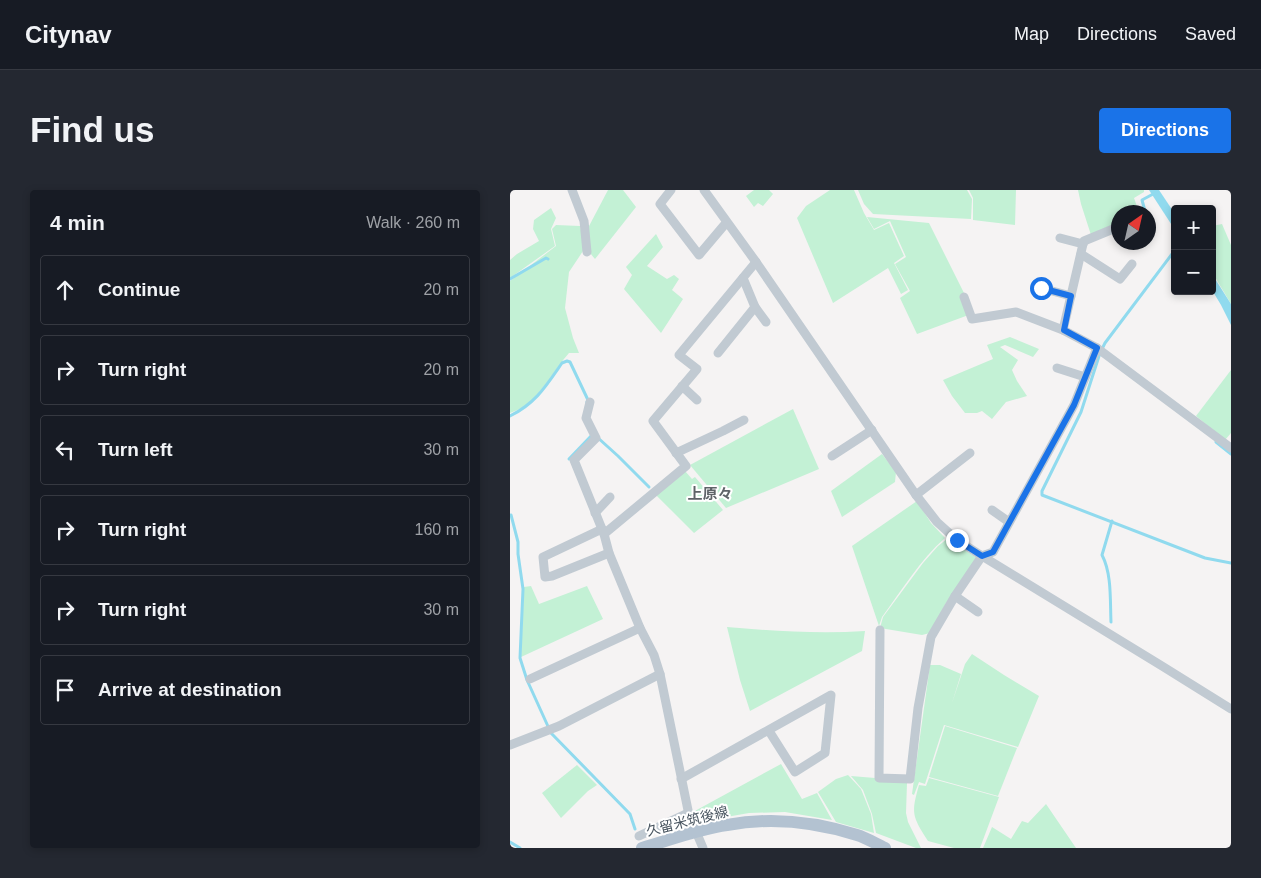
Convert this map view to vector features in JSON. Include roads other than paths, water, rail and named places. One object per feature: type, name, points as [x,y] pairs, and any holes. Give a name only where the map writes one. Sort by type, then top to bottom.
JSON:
[{"type":"main road","name":"久留米筑後線","points":[[640,842],[728,824],[766,821],[799,823],[829,828],[858,836],[885,848]]},
{"type":"street","points":[[572,190],[584,222],[588,252]]},
{"type":"street","points":[[671,190],[660,204],[698,255],[726,223]]},
{"type":"street","points":[[704,190],[756,262],[916,495],[937,522],[957,540],[982,556],[1231,709]]},
{"type":"street","points":[[1064,330],[1084,241],[1111,230]]},
{"type":"street","points":[[1060,238],[1083,244]]},
{"type":"street","points":[[1081,254],[1120,279],[1132,264]]},
{"type":"street","points":[[609,553],[552,576],[545,577],[543,557],[603,532],[686,466],[653,420],[697,369],[679,355],[756,262]]},
{"type":"street","points":[[743,278],[755,307],[766,322]]},
{"type":"street","points":[[1041,288],[1071,296]]},
{"type":"street","points":[[964,297],[972,319],[1016,312],[1064,330],[1097,348],[1231,448]]},
{"type":"street","points":[[718,353],[755,307]]},
{"type":"street","points":[[880,630],[880,778],[910,779],[918,708],[931,637],[954,596],[982,556],[993,552],[1074,405],[1097,348]]},
{"type":"street","points":[[1058,368],[1085,377]]},
{"type":"street","points":[[682,386],[697,400]]},
{"type":"street","points":[[590,402],[586,418],[596,438],[574,460],[603,532],[609,553],[640,628],[654,655],[660,674],[688,813],[703,848]]},
{"type":"street","points":[[676,453],[744,420]]},
{"type":"street","points":[[832,456],[872,430]]},
{"type":"street","points":[[916,495],[970,453]]},
{"type":"street","points":[[595,512],[610,497]]},
{"type":"street","points":[[992,510],[1009,522]]},
{"type":"street","points":[[954,596],[978,612]]},
{"type":"street","points":[[530,679],[640,628]]},
{"type":"street","points":[[510,745],[559,726],[660,674]]},
{"type":"street","points":[[681,778],[831,695],[825,753],[795,772],[769,730]]},
{"type":"street","points":[[640,842],[688,813]]},
{"type":"water","points":[[1149,190],[1159,190],[1171,208],[1171,224]]},
{"type":"water","points":[[1216,280],[1231,304],[1231,325],[1215,295]]},
{"type":"waterway","points":[[1143,205],[1142,200],[1155,193]]},
{"type":"waterway","points":[[1171,255],[1105,343],[1081,412],[1042,491],[1042,495],[1205,558],[1231,563]]},
{"type":"waterway","points":[[510,279],[546,258],[548,259]]},
{"type":"waterway","points":[[510,416],[534,400],[562,363],[567,361],[570,362],[588,400],[587,402]]},
{"type":"waterway","points":[[569,459],[592,434]]},
{"type":"waterway","points":[[597,437],[649,487]]},
{"type":"waterway","points":[[1216,442],[1231,454]]},
{"type":"waterway","points":[[511,515],[518,542],[523,589],[520,658],[527,680],[551,733],[630,814],[635,829]]},
{"type":"waterway","points":[[1111,622],[1109,579],[1102,555],[1112,521]]},
{"type":"waterway","points":[[510,842],[520,848]]},
{"type":"district","name":"上原々","points":[[710,494]]}]
